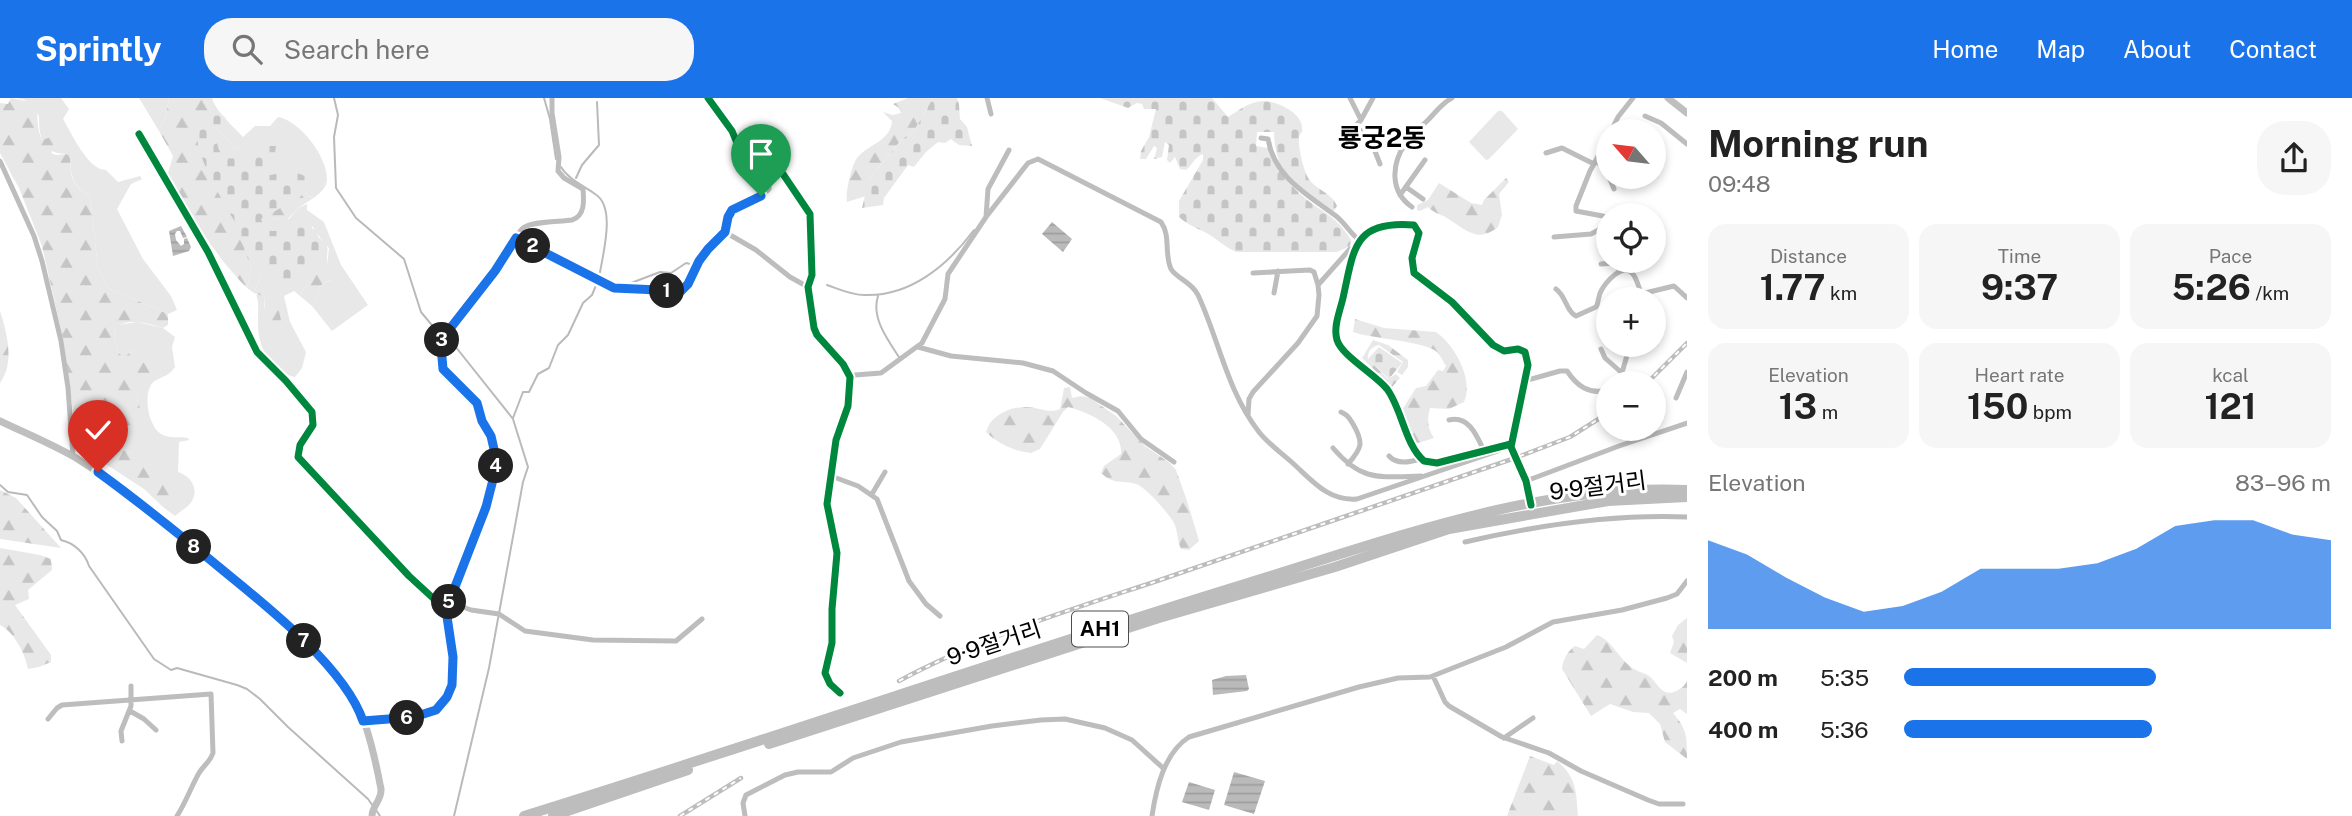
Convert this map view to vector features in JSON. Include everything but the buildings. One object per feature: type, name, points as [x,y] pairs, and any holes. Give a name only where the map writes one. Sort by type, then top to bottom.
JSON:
[{"type":"highway","name":"9·9절거리","points":[[524,816],[1172,606],[1457,519],[1599,491],[1687,490]]},
{"type":"highway","name":"9·9절거리","points":[[553,816],[1055,651],[1335,567],[1449,529],[1608,501],[1687,497]]},
{"type":"street","points":[[516,238],[598,281],[623,289],[681,291],[688,284],[699,261],[725,232],[732,210],[769,189],[766,177],[742,155],[732,131],[708,98]]},
{"type":"street","points":[[987,98],[991,114]]},
{"type":"street","points":[[1350,98],[1361,120]]},
{"type":"street","points":[[1345,137],[1361,120],[1373,98]]},
{"type":"street","points":[[1412,207],[1400,195],[1394,178],[1403,147],[1451,98]]},
{"type":"street","points":[[1617,119],[1633,98]]},
{"type":"street","points":[[1668,98],[1687,113]]},
{"type":"street","points":[[363,721],[414,717],[436,710],[452,685],[446,610],[486,507],[496,458],[491,436],[482,421],[477,403],[443,369],[440,357],[444,338],[495,271],[519,230],[525,225],[572,220],[579,216],[583,207],[583,189],[561,175],[551,100]]},
{"type":"street","points":[[1645,116],[1661,123],[1687,144]]},
{"type":"street","points":[[1356,126],[1371,141],[1380,164]]},
{"type":"street","points":[[139,134],[208,251],[257,352],[312,412],[313,425],[300,445],[298,457],[409,576],[446,610]]},
{"type":"street","points":[[1261,138],[1268,139],[1280,169],[1299,191],[1339,218],[1357,243],[1336,337],[1343,350],[1376,377],[1390,393],[1421,459],[1437,463],[1511,445]]},
{"type":"street","points":[[1546,153],[1562,148],[1595,162],[1578,196],[1576,211],[1596,215]]},
{"type":"street","points":[[986,217],[988,189],[1009,150]]},
{"type":"street","points":[[742,155],[783,174],[806,205],[812,225],[811,275],[808,287],[817,335],[843,364],[850,377],[848,406],[836,440],[827,504],[837,552],[832,643],[825,673],[830,684],[840,693]]},
{"type":"street","points":[[850,377],[881,373],[918,347],[942,307],[948,274],[986,217],[1028,163],[1038,159],[1161,222],[1166,234],[1171,269],[1189,283],[1197,294],[1217,341],[1229,381],[1248,415],[1257,430],[1279,453],[1317,486],[1338,498],[1357,499],[1511,445]]},
{"type":"street","points":[[1400,195],[1425,160]]},
{"type":"street","points":[[0,161],[34,236],[42,261],[61,341],[73,456]]},
{"type":"street","points":[[1406,187],[1423,199]]},
{"type":"street","points":[[1318,285],[1369,232],[1388,224],[1414,225],[1417,228],[1419,237],[1412,258],[1415,273],[1452,302],[1497,349],[1524,350],[1528,358],[1511,445],[1526,481],[1531,505]]},
{"type":"street","points":[[1554,237],[1596,231]]},
{"type":"street","points":[[725,232],[756,250],[790,277],[808,287]]},
{"type":"street","points":[[1248,415],[1252,392],[1298,343],[1317,316],[1319,295],[1314,272],[1310,270],[1253,273]]},
{"type":"street","points":[[1274,293],[1278,271]]},
{"type":"street","points":[[1556,289],[1564,297],[1573,314],[1581,316],[1596,307],[1602,289],[1618,273]]},
{"type":"street","points":[[1632,273],[1641,294],[1674,286],[1687,298]]},
{"type":"street","points":[[918,347],[951,356],[1034,365],[1053,371],[1118,411],[1141,439],[1174,462]]},
{"type":"street","points":[[1605,357],[1620,371]]},
{"type":"street","points":[[1524,382],[1560,371],[1567,372],[1583,388],[1596,392]]},
{"type":"street","points":[[1676,398],[1687,372]]},
{"type":"street","points":[[1341,412],[1347,415],[1361,437],[1357,453],[1348,464]]},
{"type":"street","points":[[1449,420],[1462,420],[1467,424],[1484,451]]},
{"type":"street","points":[[0,421],[73,456],[148,508],[304,640],[346,689],[359,710],[381,789],[374,810]]},
{"type":"street","points":[[1526,481],[1687,423]]},
{"type":"street","points":[[1333,448],[1348,464],[1365,474],[1386,477],[1427,475]]},
{"type":"street","points":[[1389,456],[1402,463],[1421,459]]},
{"type":"street","points":[[872,494],[885,472]]},
{"type":"street","points":[[831,476],[872,494],[881,506],[909,581],[926,604],[940,616]]},
{"type":"street","points":[[1152,816],[1163,768],[1182,741],[1189,737],[1359,687],[1398,678],[1433,676],[1506,647],[1553,622],[1622,610],[1667,598],[1677,594],[1687,581]]},
{"type":"street","points":[[449,601],[471,610],[499,614],[525,631],[593,640],[676,641],[702,619]]},
{"type":"street","points":[[1433,676],[1449,706],[1504,738],[1549,753],[1581,771],[1648,800],[1659,804],[1683,804]]},
{"type":"street","points":[[122,741],[121,732],[132,699],[131,686]]},
{"type":"street","points":[[48,719],[62,705],[211,694],[213,753],[199,772],[187,801],[177,816]]},
{"type":"street","points":[[130,711],[156,730]]},
{"type":"street","points":[[1504,738],[1533,718]]},
{"type":"street","points":[[744,816],[743,803],[746,795],[785,775],[798,772],[831,772],[853,758],[901,742],[1041,720],[1065,719],[1105,728],[1132,740],[1163,768]]},
{"type":"green space","points":[[11,98],[35,103],[42,140],[57,135],[59,142],[51,153],[70,154],[75,184],[90,196],[98,268],[108,288],[168,314],[168,325],[163,328],[131,322],[114,330],[117,351],[123,357],[135,350],[155,349],[157,362],[137,399],[145,423],[134,436],[135,440],[125,445],[123,450],[133,454],[142,447],[147,455],[145,467],[149,473],[177,482],[178,497],[175,507],[163,507],[144,489],[78,446],[63,339],[42,246],[19,188],[0,153],[0,103],[8,104]]},
{"type":"green space","points":[[17,98],[61,98],[69,109],[63,119],[81,150],[93,164],[106,170],[118,182],[140,176],[142,179],[131,184],[117,209],[143,259],[171,296],[177,310],[168,314],[108,288],[98,268],[90,196],[79,188],[73,179],[70,154],[48,149],[40,132],[39,116],[25,100]]},
{"type":"green space","points":[[139,98],[169,98],[159,131]]},
{"type":"green space","points":[[169,98],[205,98],[217,129],[236,149],[247,144],[266,147],[257,170],[258,178],[306,180],[307,196],[315,197],[298,208],[285,222],[278,218],[270,220],[268,234],[255,251],[247,288],[203,234],[168,173],[173,156],[159,131]]},
{"type":"green space","points":[[205,98],[212,98],[221,114],[243,137],[255,126],[270,126],[278,117],[295,125],[311,141],[322,160],[327,179],[323,189],[315,197],[307,196],[306,180],[258,178],[247,144],[236,149],[217,129]]},
{"type":"green space","points":[[908,98],[933,98],[914,131],[902,139],[869,179],[866,196],[847,202],[855,161],[891,128],[892,121],[883,112],[893,115],[901,113],[893,104]]},
{"type":"green space","points":[[933,98],[957,98],[960,119],[967,127],[972,146],[959,145],[951,139],[945,143],[938,142],[914,167],[908,165],[884,198],[883,205],[862,208],[869,179],[902,139],[914,131]]},
{"type":"green space","points":[[1100,98],[1212,98],[1228,117],[1258,101],[1287,108],[1301,122],[1299,146],[1307,176],[1335,201],[1337,206],[1333,212],[1300,188],[1284,171],[1275,147],[1274,132],[1257,132],[1256,146],[1268,148],[1289,183],[1339,224],[1351,240],[1350,246],[1337,252],[1236,252],[1190,225],[1179,217],[1179,201],[1203,160],[1203,154],[1186,170],[1180,169],[1175,157],[1170,163],[1167,160],[1169,145],[1165,142],[1162,157],[1154,159],[1157,148],[1154,146],[1146,159],[1140,159],[1156,109],[1144,109],[1142,104],[1137,103],[1128,108]]},
{"type":"green space","points":[[1498,111],[1502,111],[1518,129],[1486,160],[1469,142]]},
{"type":"green space","points":[[217,112],[226,118],[215,136],[219,150],[226,158],[240,157],[268,146],[276,146],[274,159],[262,169],[258,177],[297,173],[309,179],[310,187],[300,197],[261,219],[265,230],[310,230],[326,246],[318,262],[299,280],[282,280],[250,263],[237,227],[203,161],[198,143],[197,128],[203,117]]},
{"type":"green space","points":[[1506,178],[1509,182],[1499,194],[1502,215],[1498,227],[1491,232],[1477,235],[1428,207],[1417,210],[1417,205],[1428,200],[1439,183],[1471,203],[1482,205]]},
{"type":"green space","points":[[307,204],[307,210],[324,222],[341,265],[368,305],[332,331],[312,306],[322,285],[332,280],[327,265],[329,248],[312,226],[309,279],[300,296],[294,291],[284,296],[290,322],[306,352],[302,368],[295,377],[276,367],[261,344],[256,295],[262,294],[265,297],[269,328],[262,273],[254,293],[247,288],[255,251],[270,220],[289,219],[298,208]]},
{"type":"green space","points":[[307,225],[317,231],[319,239],[327,246],[327,263],[332,280],[322,285],[312,306],[300,296],[309,279],[305,231]]},
{"type":"green space","points":[[262,273],[273,291],[282,325],[276,334],[266,317],[265,297],[254,293]]},
{"type":"green space","points":[[0,311],[7,338],[8,357],[5,375],[0,383]]},
{"type":"green space","points":[[1355,319],[1384,328],[1436,332],[1456,354],[1467,384],[1464,402],[1449,409],[1430,408],[1428,423],[1434,438],[1415,444],[1400,413],[1416,388],[1426,386],[1438,370],[1443,371],[1446,366],[1440,355],[1422,345],[1353,332]]},
{"type":"green space","points":[[137,322],[163,328],[175,337],[172,347],[175,367],[169,374],[152,383],[148,399],[153,425],[161,434],[189,440],[179,442],[178,472],[191,481],[194,495],[189,505],[175,516],[163,507],[175,507],[177,483],[149,473],[133,454],[123,451],[124,445],[144,423],[137,399],[155,350],[135,350],[123,357],[117,351],[114,329],[118,325]]},
{"type":"green space","points":[[1373,340],[1388,345],[1408,360],[1408,367],[1402,375],[1397,372],[1403,362],[1379,345],[1369,352],[1368,359],[1388,379],[1396,374],[1400,378],[1392,387],[1362,358]]},
{"type":"green space","points":[[1379,347],[1402,363],[1389,379],[1368,359]]},
{"type":"green space","points":[[1070,387],[1072,398],[1090,398],[1116,416],[1145,446],[1176,470],[1199,541],[1189,550],[1181,549],[1174,523],[1145,490],[1136,484],[1110,479],[1101,473],[1104,466],[1121,454],[1117,437],[1104,423],[1068,407],[1040,449],[1031,453],[1007,446],[986,432],[996,417],[1013,409],[1060,409],[1064,388]]},
{"type":"green space","points":[[0,490],[16,498],[61,548],[0,539]]},
{"type":"green space","points":[[0,548],[51,559],[52,570],[28,590],[29,599],[15,605],[51,655],[51,662],[39,667],[28,669],[18,644],[0,625]]},
{"type":"green space","points":[[1687,618],[1687,663],[1670,653],[1674,642],[1672,636],[1678,625]]},
{"type":"green space","points":[[1597,635],[1629,665],[1649,676],[1667,693],[1683,687],[1687,680],[1687,714],[1680,709],[1673,713],[1685,733],[1687,759],[1665,742],[1660,724],[1649,713],[1633,712],[1610,704],[1591,716],[1562,669],[1563,662],[1572,648],[1575,646],[1584,649]]},
{"type":"green space","points":[[1530,756],[1554,765],[1557,761],[1564,767],[1576,792],[1578,816],[1507,816]]},
{"type":"shaded area","points":[[1052,222],[1072,239],[1063,252],[1042,234]]},
{"type":"shaded area","points":[[181,226],[187,237],[183,238],[180,231],[177,231],[176,240],[181,246],[187,238],[191,247],[189,251],[173,256],[169,231]]},
{"type":"shaded area","points":[[1246,675],[1249,689],[1247,691],[1213,695],[1212,680]]},
{"type":"shaded area","points":[[1234,772],[1265,781],[1254,814],[1224,805]]},
{"type":"shaded area","points":[[1189,782],[1215,790],[1209,810],[1182,802]]},
{"type":"waterway","points":[[334,98],[338,115],[334,137],[336,188],[356,218],[404,259],[421,312],[440,335],[451,341],[513,419],[528,467],[489,668],[454,816]]},
{"type":"waterway","points":[[544,98],[556,159]]},
{"type":"waterway","points":[[576,178],[582,165],[599,145],[597,102]]},
{"type":"waterway","points":[[561,167],[572,179],[602,200],[607,221],[599,278]]},
{"type":"waterway","points":[[827,285],[859,295],[897,291],[912,285],[940,266],[974,230]]},
{"type":"waterway","points":[[604,280],[631,283],[660,272],[671,273],[686,263],[694,265]]},
{"type":"waterway","points":[[513,418],[523,392],[529,392],[538,374],[549,368],[558,345],[568,335],[583,303],[592,295],[597,283]]},
{"type":"waterway","points":[[878,296],[878,320],[899,357]]},
{"type":"waterway","points":[[0,485],[8,492],[27,495],[42,517],[57,531],[61,540],[82,553],[154,659],[171,670],[177,668],[247,689],[373,806]]},
{"type":"waterway","points":[[1465,542],[1575,522],[1631,517],[1687,517]]},
{"type":"waterway","points":[[376,810],[380,816]]},
{"type":"railway","points":[[1659,371],[1687,343]]},
{"type":"railway","points":[[899,681],[930,665],[1026,625],[1515,458],[1570,437],[1596,421]]},
{"type":"railway","points":[[680,816],[741,778]]},
{"type":"cycle path","points":[[708,98],[732,131],[742,155],[783,174],[810,214],[812,275],[808,287],[814,328],[850,377],[848,406],[836,440],[827,504],[837,553],[832,643],[825,673],[830,684],[840,693]]},
{"type":"cycle path","points":[[139,134],[208,252],[257,352],[312,412],[313,425],[300,445],[298,457],[409,576],[446,610],[453,659],[452,680],[447,695],[439,706],[414,717],[363,721]]},
{"type":"cycle path","points":[[1511,444],[1437,463],[1424,461],[1412,446],[1387,389],[1340,346],[1336,324],[1350,265],[1360,241],[1368,233],[1379,227],[1414,225],[1419,233],[1412,258],[1414,273],[1452,302],[1493,345],[1504,351],[1518,349],[1525,352],[1528,365],[1511,447],[1526,481],[1531,505]]},
{"type":"district","name":"룡궁2동","points":[[1382,138]]},
{"type":"route","points":[[98,472],[148,508],[304,640],[346,689],[363,721],[414,717],[436,710],[447,697],[452,685],[453,657],[446,610],[486,507],[496,468],[491,436],[482,421],[477,403],[443,369],[440,357],[445,335],[495,271],[516,238],[614,288],[681,291],[688,284],[699,261],[725,232],[732,210],[761,196]]}]
